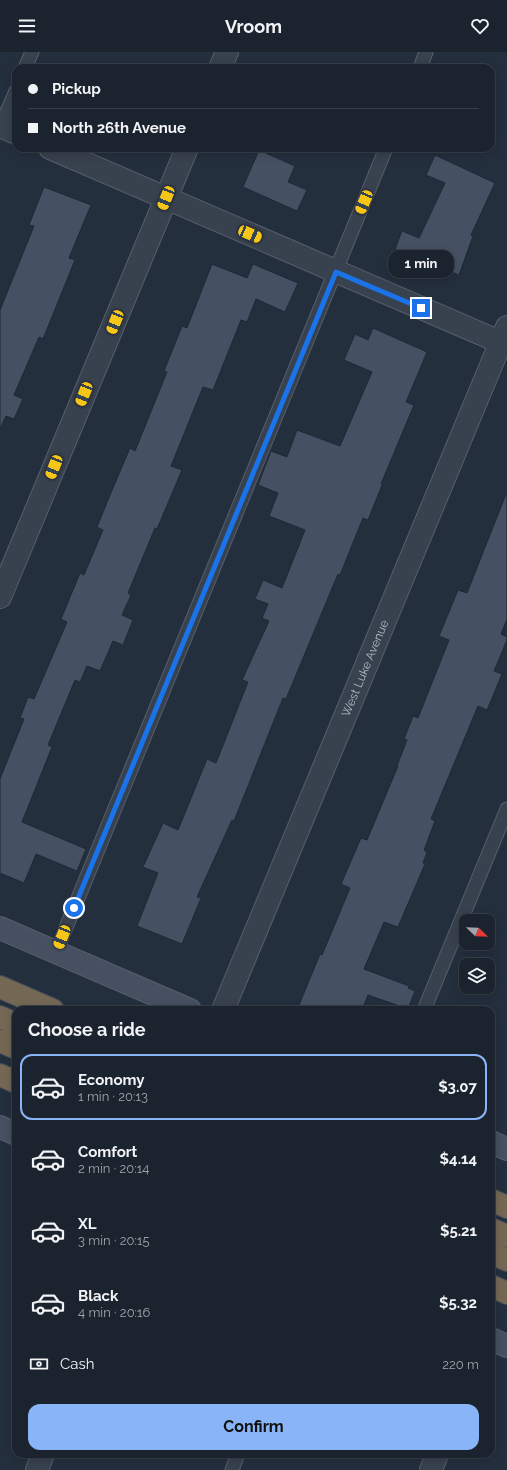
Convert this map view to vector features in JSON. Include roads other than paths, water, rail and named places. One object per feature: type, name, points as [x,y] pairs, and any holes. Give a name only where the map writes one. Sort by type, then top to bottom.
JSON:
[{"type":"highway","points":[[0,987],[44,1006]]},
{"type":"highway","points":[[0,1017],[12,1022]]},
{"type":"highway","points":[[0,1041],[12,1046]]},
{"type":"highway","points":[[0,1075],[12,1080]]},
{"type":"highway","points":[[495,1202],[507,1207]]},
{"type":"highway","points":[[495,1231],[507,1236]]},
{"type":"highway","points":[[495,1255],[507,1260]]},
{"type":"highway","points":[[495,1288],[507,1293]]},
{"type":"main road","points":[[0,928],[181,1006]]},
{"type":"main road","points":[[0,1127],[12,1132]]},
{"type":"main road","points":[[495,1144],[507,1149]]},
{"type":"main road","points":[[495,1341],[507,1346]]},
{"type":"street","points":[[222,64],[227,52]]},
{"type":"street","points":[[0,127],[12,132]]},
{"type":"street","points":[[59,152],[336,272],[505,338]]},
{"type":"street","points":[[0,597],[185,152]]},
{"type":"street","name":"West Luke Avenue","points":[[224,1006],[505,338]]},
{"type":"street","points":[[37,1470],[42,1458]]},
{"type":"street","points":[[431,1470],[436,1458]]},
{"type":"lane","points":[[27,64],[32,52]]},
{"type":"lane","points":[[422,64],[426,52]]},
{"type":"lane","points":[[0,127],[12,100]]},
{"type":"lane","points":[[56,952],[384,152]]},
{"type":"lane","points":[[426,1006],[507,809]]},
{"type":"lane","points":[[232,1470],[236,1458]]}]
